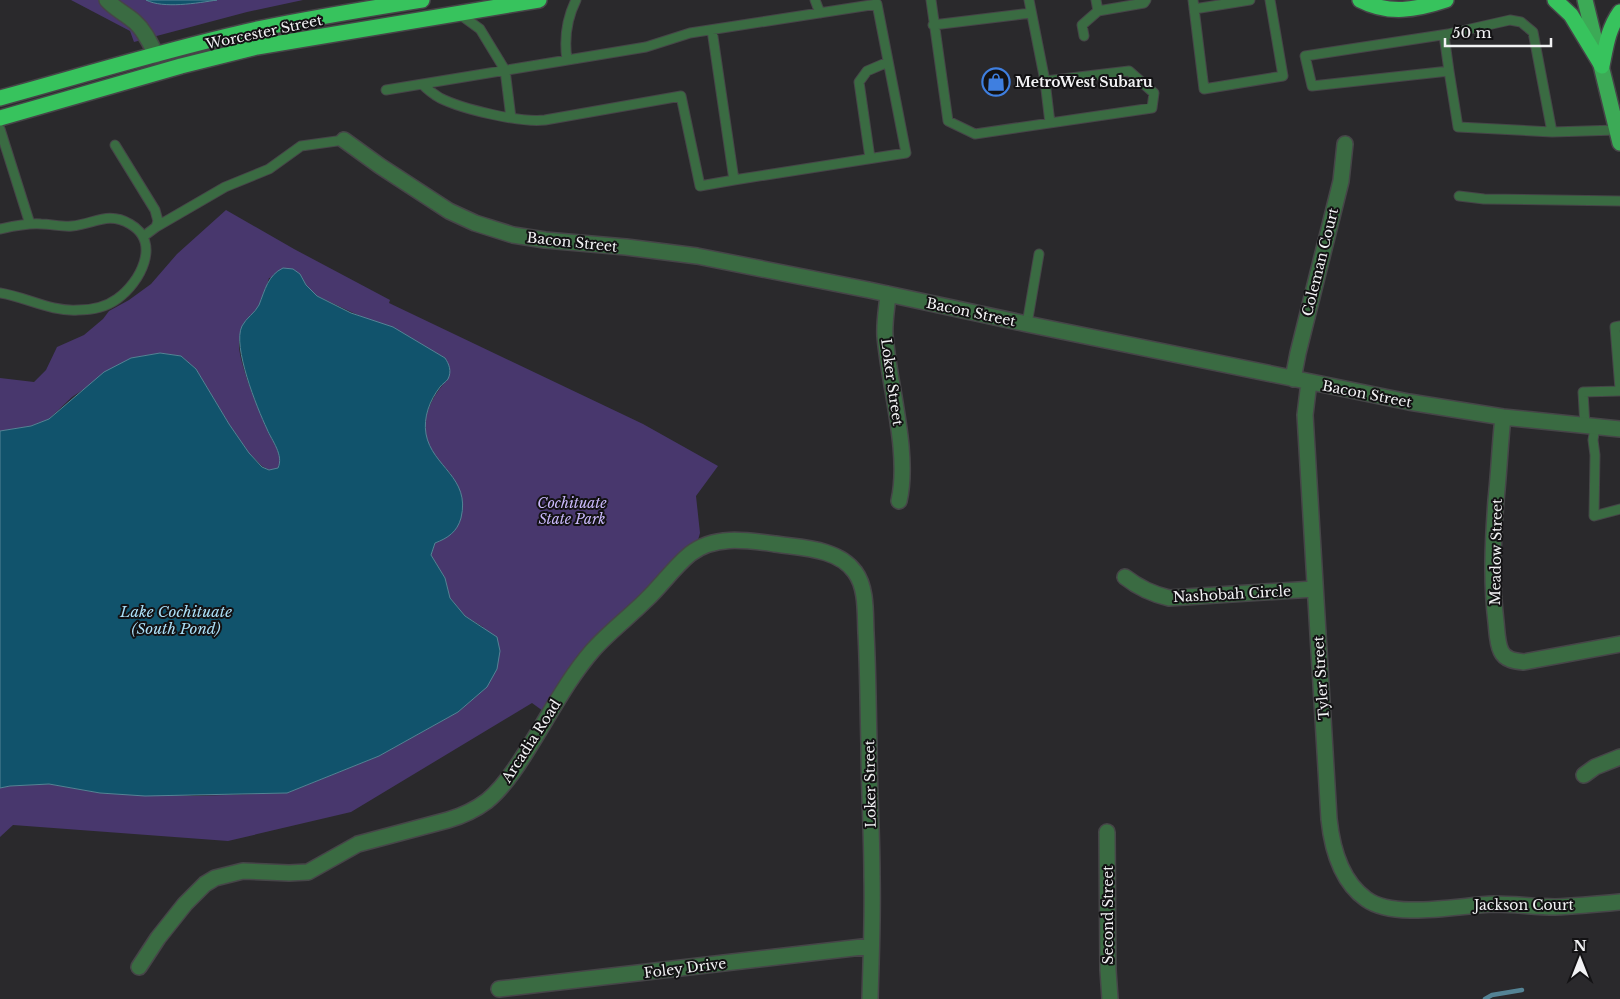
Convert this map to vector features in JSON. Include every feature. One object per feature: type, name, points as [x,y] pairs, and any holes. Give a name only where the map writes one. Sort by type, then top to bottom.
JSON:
[{"type":"highway","name":"Worcester Street","points":[[0,98],[156,55],[277,25],[422,0]]},
{"type":"highway","name":"Worcester Street","points":[[0,118],[257,47],[540,0]]},
{"type":"highway","points":[[1360,0],[1377,7],[1403,10],[1416,9],[1446,0]]},
{"type":"highway","points":[[1555,0],[1571,15],[1602,66]]},
{"type":"highway","points":[[1602,66],[1608,35],[1613,22],[1620,12]]},
{"type":"main road","points":[[1586,0],[1619,136]]},
{"type":"street","points":[[107,0],[115,9],[139,26],[156,55]]},
{"type":"street","name":"Bacon Street","points":[[344,140],[376,164],[449,211],[504,232],[540,239],[696,256],[1409,402],[1503,417],[1620,429]]},
{"type":"street","name":"Coleman Court","points":[[1293,379],[1305,324],[1342,181],[1345,144]]},
{"type":"street","name":"Loker Street","points":[[888,294],[884,330],[900,442],[902,483],[899,500]]},
{"type":"street","name":"Tyler Street","points":[[1309,382],[1305,416],[1314,589],[1322,679],[1329,818],[1334,852],[1348,880],[1357,892],[1368,900],[1399,910],[1428,910]]},
{"type":"street","name":"Meadow Street","points":[[1503,417],[1498,463],[1492,570],[1494,612],[1501,653],[1513,661],[1524,662],[1620,644]]},
{"type":"street","name":"Arcadia Road","points":[[140,967],[158,938],[185,904],[200,889],[215,878],[243,871],[308,872],[358,844],[448,820],[468,813],[486,802],[506,782],[517,767],[570,680],[593,650],[659,588],[690,554],[699,548],[725,541],[756,542],[815,550],[832,555],[847,563],[855,571]]},
{"type":"street","name":"Loker Street","points":[[855,571],[860,579],[864,597],[869,686],[872,876],[870,999]]},
{"type":"street","name":"Nashobah Circle","points":[[1125,577],[1153,594],[1169,598],[1314,589]]},
{"type":"street","points":[[1584,775],[1595,767],[1620,757]]},
{"type":"street","name":"Second Street","points":[[1108,832],[1108,962],[1110,999]]},
{"type":"street","name":"Jackson Court","points":[[1428,910],[1494,904],[1555,907],[1620,902]]},
{"type":"street","name":"Foley Drive","points":[[499,989],[871,946]]},
{"type":"lane","points":[[566,60],[566,28],[576,0]]},
{"type":"lane","points":[[815,0],[820,13]]},
{"type":"lane","points":[[820,13],[821,0]]},
{"type":"lane","points":[[931,0],[948,121],[975,134],[1152,108],[1154,93],[1129,70],[1045,81]]},
{"type":"lane","points":[[1029,0],[1045,81],[1050,123]]},
{"type":"lane","points":[[1096,0],[1098,11]]},
{"type":"lane","points":[[1084,36],[1082,25],[1098,11],[1144,3],[1146,0]]},
{"type":"lane","points":[[1250,0],[1194,5],[1204,89],[1283,76],[1270,0]]},
{"type":"lane","points":[[386,90],[505,70],[646,47],[682,35],[877,4],[906,153],[700,186],[681,96],[545,120],[525,121],[447,102],[429,91],[422,84]]},
{"type":"lane","points":[[458,13],[480,29],[505,70],[512,118]]},
{"type":"lane","points":[[934,25],[1031,13]]},
{"type":"lane","points":[[1449,71],[1312,86],[1305,56],[1446,35],[1510,20],[1521,22],[1533,32],[1552,132]]},
{"type":"lane","points":[[712,30],[734,180]]},
{"type":"lane","points":[[1446,35],[1449,71],[1458,127],[1619,136]]},
{"type":"lane","points":[[870,158],[859,82],[867,70],[888,62]]},
{"type":"lane","points":[[0,129],[30,224]]},
{"type":"lane","points":[[144,236],[156,227],[225,188],[269,169],[301,146],[344,140]]},
{"type":"lane","points":[[115,145],[155,210],[158,220],[156,227]]},
{"type":"lane","points":[[1459,196],[1484,199],[1620,201]]},
{"type":"lane","points":[[0,229],[30,224],[73,226],[102,218],[112,218],[130,224],[144,236],[147,252],[144,265],[128,290],[116,300],[106,305],[86,310],[68,310],[51,308],[0,293]]},
{"type":"lane","points":[[1027,324],[1039,254]]},
{"type":"lane","points":[[1620,326],[1615,327],[1620,390],[1584,392],[1595,455],[1594,516],[1620,509]]},
{"type":"green space","points":[[71,0],[303,0],[247,12],[134,42],[130,31]]},
{"type":"green space","name":"Cochituate State Park","points":[[226,210],[390,300],[389,303],[643,424],[718,466],[696,496],[700,533],[698,540],[543,711],[532,703],[351,812],[228,841],[13,825],[0,837],[0,788],[49,784],[100,793],[194,796],[287,793],[379,756],[458,712],[487,687],[483,627],[465,616],[450,598],[445,578],[431,555],[435,543],[444,539],[451,474],[432,452],[425,426],[432,401],[448,379],[445,358],[418,343],[317,296],[306,285],[300,274],[269,278],[258,307],[241,331],[239,344],[242,362],[250,386],[263,421],[279,453],[279,468],[269,470],[249,453],[196,369],[181,356],[160,353],[131,358],[72,397],[49,419],[31,426],[0,431],[0,378],[34,382],[46,370],[57,347],[84,335],[103,319],[109,311],[129,300],[151,284],[177,254]]},
{"type":"water","points":[[146,0],[217,0],[171,5],[153,3]]},
{"type":"water","name":"Lake Cochituate (South Pond)","points":[[283,268],[293,269],[300,274],[306,285],[317,296],[351,313],[393,327],[445,358],[448,363],[449,376],[430,403],[426,415],[425,428],[435,455],[450,473],[461,492],[463,504],[461,518],[457,527],[448,537],[435,543],[431,555],[445,578],[450,598],[465,616],[497,637],[500,651],[497,669],[487,687],[458,712],[379,756],[287,793],[145,796],[100,793],[49,784],[0,788],[0,431],[31,426],[49,419],[104,372],[131,358],[160,353],[181,356],[196,369],[249,453],[262,467],[269,470],[278,468],[280,458],[277,448],[263,419],[247,377],[240,348],[240,335],[242,326],[259,305],[270,279]]},
{"type":"waterway","points":[[1485,999],[1492,995],[1522,990]]},
{"type":"place","name":"MetroWest Subaru","points":[[996,82]]}]
